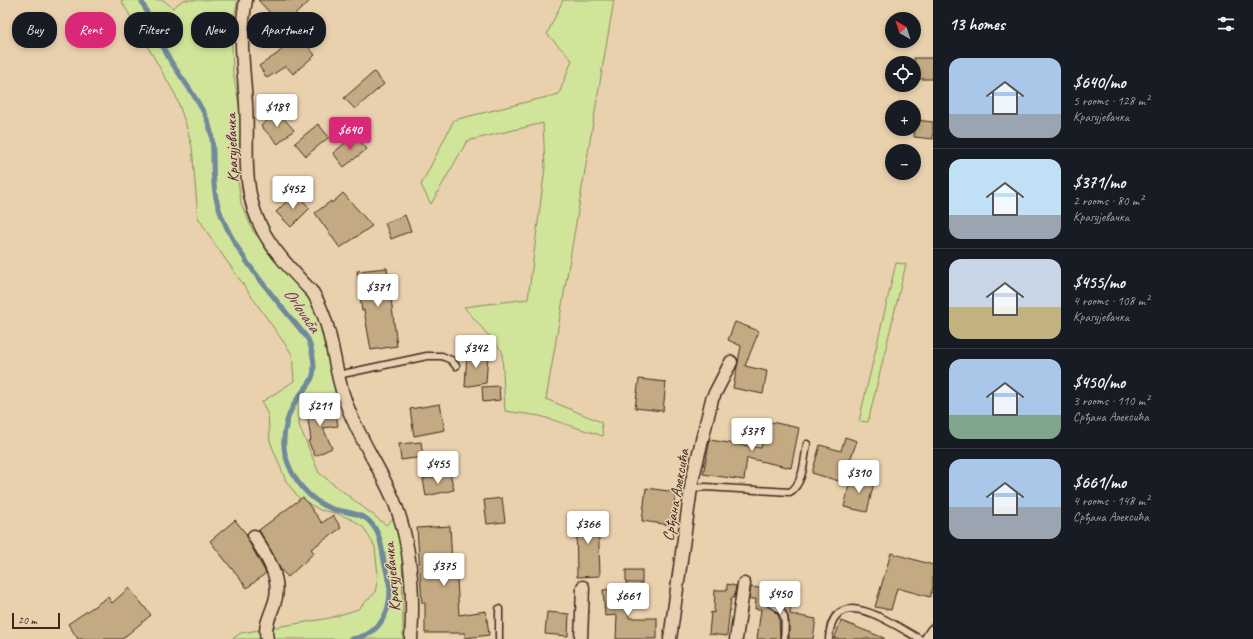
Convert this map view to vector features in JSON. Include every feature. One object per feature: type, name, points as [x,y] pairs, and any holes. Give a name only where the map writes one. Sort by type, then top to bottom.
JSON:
[{"type":"street","name":"Крагујевачка","points":[[246,0],[241,36],[247,110],[248,181],[251,203],[265,238],[313,293],[319,302],[332,339],[338,375],[345,402],[394,500],[404,528],[412,578],[411,639]]},
{"type":"street","name":"Срђана Алексића","points":[[670,639],[691,489],[712,399],[731,362]]},
{"type":"street","points":[[254,536],[270,563],[276,586],[276,597],[266,623],[266,636]]},
{"type":"street","points":[[736,639],[744,584]]},
{"type":"street","points":[[581,639],[583,587]]},
{"type":"street","points":[[928,639],[933,631]]},
{"type":"lane","points":[[338,375],[427,356],[442,356],[451,360],[456,366]]},
{"type":"lane","points":[[691,489],[705,487],[790,492],[797,487],[800,480],[807,444]]},
{"type":"lane","points":[[770,604],[779,608],[784,615],[784,639]]},
{"type":"lane","points":[[829,639],[830,625],[838,613],[850,608],[870,612],[920,639]]},
{"type":"lane","points":[[499,609],[500,639]]},
{"type":"green space","points":[[121,0],[163,0],[173,8],[183,0],[238,0],[235,12],[191,12],[191,48],[232,48],[233,72],[240,109],[242,136],[236,164],[241,203],[253,231],[312,302],[324,327],[339,396],[301,403],[299,425],[319,473],[386,525],[394,518],[402,541],[403,639],[232,639],[241,633],[330,618],[358,609],[375,593],[378,576],[375,547],[364,528],[353,520],[336,513],[320,510],[299,498],[286,481],[270,441],[268,415],[262,402],[294,381],[292,354],[212,240],[198,217],[192,147],[186,125],[176,96],[148,48],[183,48],[183,12],[128,12]]},
{"type":"green space","points":[[563,0],[614,0],[546,399],[601,422],[603,436],[540,416],[505,411],[502,351],[464,307],[528,299],[545,168],[543,123],[467,141],[431,204],[421,185],[454,120],[559,94],[572,60],[547,34]]},
{"type":"green space","points":[[896,263],[906,264],[868,422],[859,421]]},
{"type":"building","points":[[258,0],[311,0],[298,12],[269,12]]},
{"type":"building","points":[[283,48],[309,48],[315,55],[293,74],[286,66],[267,78],[259,66]]},
{"type":"building","points":[[921,58],[933,58],[933,79],[921,79]]},
{"type":"building","points":[[374,72],[384,84],[355,109],[344,98]]},
{"type":"building","points":[[277,111],[294,130],[278,144],[261,126]]},
{"type":"building","points":[[921,121],[933,122],[933,139],[914,137],[921,136]]},
{"type":"building","points":[[318,124],[329,137],[306,156],[295,143]]},
{"type":"building","points":[[355,135],[367,149],[344,167],[333,153]]},
{"type":"building","points":[[295,193],[310,208],[291,227],[276,212]]},
{"type":"building","points":[[343,193],[372,226],[340,248],[315,213],[331,201],[332,203]]},
{"type":"building","points":[[405,215],[411,231],[391,239],[385,223]]},
{"type":"building","points":[[387,268],[397,346],[371,350],[364,310],[362,311],[357,271]]},
{"type":"building","points":[[735,322],[759,331],[745,366],[767,371],[763,394],[733,388],[741,346],[728,340]]},
{"type":"building","points":[[467,353],[488,354],[486,383],[465,387]]},
{"type":"building","points":[[639,379],[666,382],[663,411],[635,408]]},
{"type":"building","points":[[499,386],[500,400],[483,402],[482,387]]},
{"type":"building","points":[[308,398],[313,409],[335,406],[338,426],[323,428],[332,448],[315,456],[308,441],[311,440],[305,399]]},
{"type":"building","points":[[440,404],[445,430],[414,436],[410,409]]},
{"type":"building","points":[[767,421],[799,428],[791,468],[747,458],[744,480],[703,474],[710,440],[761,448]]},
{"type":"building","points":[[845,437],[857,441],[842,482],[812,473],[820,445],[841,451]]},
{"type":"building","points":[[421,442],[423,457],[401,460],[399,444]]},
{"type":"building","points":[[450,473],[454,490],[426,496],[423,479]]},
{"type":"building","points":[[851,477],[874,482],[867,512],[844,507]]},
{"type":"building","points":[[646,488],[676,492],[671,525],[642,521]]},
{"type":"building","points":[[303,497],[322,523],[333,515],[341,528],[311,549],[314,553],[288,577],[281,570],[259,530]]},
{"type":"building","points":[[502,498],[505,522],[487,524],[484,500]]},
{"type":"building","points":[[576,514],[598,514],[600,576],[577,577]]},
{"type":"building","points":[[235,520],[247,535],[248,540],[266,573],[247,588],[210,541]]},
{"type":"building","points":[[450,526],[452,563],[456,562],[459,615],[486,611],[489,635],[465,638],[465,633],[425,633],[425,603],[422,603],[417,528]]},
{"type":"building","points":[[891,553],[933,565],[933,587],[930,597],[897,588],[891,610],[875,607]]},
{"type":"building","points":[[626,570],[642,570],[642,583],[626,583]]},
{"type":"building","points":[[727,584],[736,586],[734,598],[731,598],[727,636],[709,634],[711,612],[714,613],[715,590],[727,590]]},
{"type":"building","points":[[775,586],[793,588],[790,614],[816,619],[813,639],[789,639],[789,622],[787,613],[779,604],[768,600],[767,604],[779,616],[780,639],[757,639],[761,609],[755,609],[756,599],[749,599],[751,587],[774,590]]},
{"type":"building","points":[[129,588],[151,615],[122,639],[78,639],[68,624],[108,597],[112,603]]},
{"type":"building","points":[[627,588],[629,618],[657,618],[657,639],[616,639],[617,615],[605,616],[603,590]]},
{"type":"building","points":[[547,612],[569,614],[568,636],[545,634]]},
{"type":"building","points":[[841,621],[884,638],[884,639],[834,639]]},
{"type":"waterway","name":"Orlovača","points":[[141,0],[166,53],[195,98],[208,122],[211,131],[213,150],[214,189],[222,216],[231,235],[254,272],[308,339],[311,348],[314,361],[313,375],[292,408],[286,423],[284,446],[288,463],[297,480],[309,495],[325,506],[367,519],[374,526],[380,540],[390,590],[388,608],[385,616],[375,629],[368,634],[351,639]]}]
